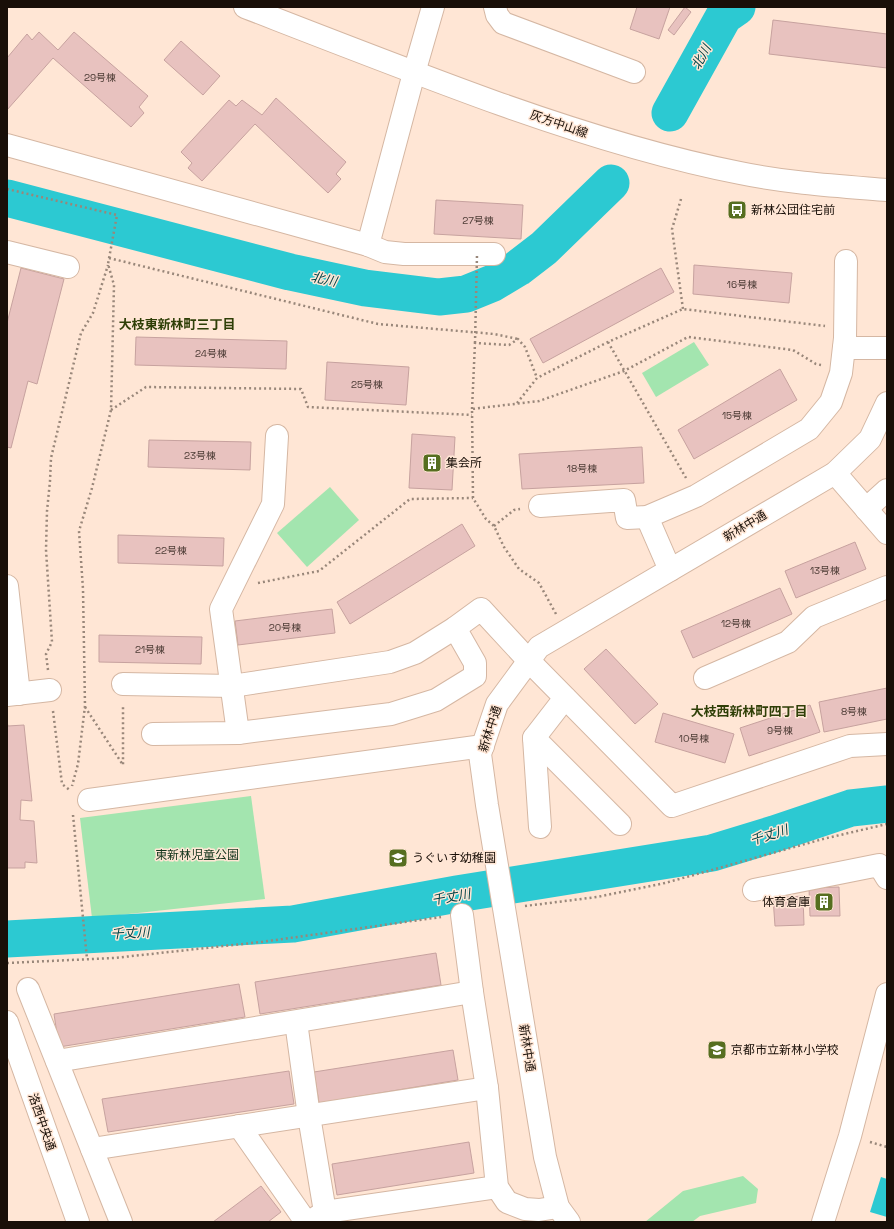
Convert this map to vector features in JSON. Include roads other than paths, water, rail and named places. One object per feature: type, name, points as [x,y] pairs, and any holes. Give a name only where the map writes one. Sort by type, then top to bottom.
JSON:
[{"type":"street","name":"灰方中山線","points":[[245,7],[414,73],[579,132],[664,156],[740,174],[813,184],[887,190]]},
{"type":"street","points":[[368,245],[433,7]]},
{"type":"street","points":[[495,7],[497,15],[503,23],[634,72]]},
{"type":"street","points":[[7,145],[368,245],[385,252],[404,254],[486,255]]},
{"type":"street","points":[[7,252],[68,267]]},
{"type":"street","points":[[540,506],[624,500],[627,518],[647,517],[696,496],[809,429],[831,402],[841,373],[844,347],[846,261]]},
{"type":"street","points":[[844,347],[887,348]]},
{"type":"street","name":"新林中通","points":[[563,1215],[545,1157],[480,754],[497,704],[539,647],[835,473],[870,439],[887,403]]},
{"type":"street","points":[[238,733],[221,609],[273,504],[277,436]]},
{"type":"street","points":[[835,473],[887,533]]},
{"type":"street","points":[[866,509],[887,490]]},
{"type":"street","points":[[647,517],[670,570]]},
{"type":"street","points":[[7,586],[13,695],[50,690]]},
{"type":"street","points":[[705,678],[788,642],[814,617],[887,587]]},
{"type":"street","points":[[123,684],[232,686],[390,662],[415,652],[455,628],[481,609],[529,661],[672,806],[850,746],[887,744]]},
{"type":"street","points":[[153,734],[238,733],[391,714],[436,700],[475,676],[475,663],[455,628]]},
{"type":"street","points":[[540,827],[534,738],[565,698]]},
{"type":"street","points":[[534,738],[620,824]]},
{"type":"street","points":[[81,807],[483,746]]},
{"type":"street","points":[[754,890],[879,865],[887,878]]},
{"type":"street","points":[[462,915],[487,1088],[497,1187],[507,1202],[526,1209],[563,1215]]},
{"type":"street","points":[[28,989],[121,1222]]},
{"type":"street","points":[[57,1062],[472,992]]},
{"type":"street","points":[[823,1222],[850,1136],[887,994]]},
{"type":"street","name":"洛西中央通","points":[[7,1022],[78,1222]]},
{"type":"street","points":[[296,1022],[309,1116],[317,1217],[497,1187]]},
{"type":"street","points":[[92,1149],[487,1088]]},
{"type":"street","points":[[240,1126],[306,1222]]},
{"type":"water","points":[[881,1177],[887,1179],[887,1217],[870,1212]]},
{"type":"waterway","name":"北川","points":[[670,113],[724,16],[737,7]]},
{"type":"waterway","name":"北川","points":[[7,198],[290,272],[365,288],[439,297],[466,294],[493,283],[518,268],[544,248],[611,183]]},
{"type":"waterway","name":"千丈川","points":[[7,939],[293,924],[457,894],[712,853],[851,808],[887,804]]},
{"type":"place","name":"新林公団住宅前","points":[[737,210]]},
{"type":"place","name":"集会所","points":[[432,463]]},
{"type":"place","name":"うぐいす幼稚園","points":[[398,858]]},
{"type":"place","name":"体育倉庫","points":[[824,902]]},
{"type":"place","name":"京都市立新林小学校","points":[[717,1050]]},
{"type":"district","name":"大枝東新林町三丁目","points":[[177,324]]},
{"type":"district","name":"大枝西新林町四丁目","points":[[749,711]]},
{"type":"park label","name":"東新林児童公園","points":[[197,855]]}]
